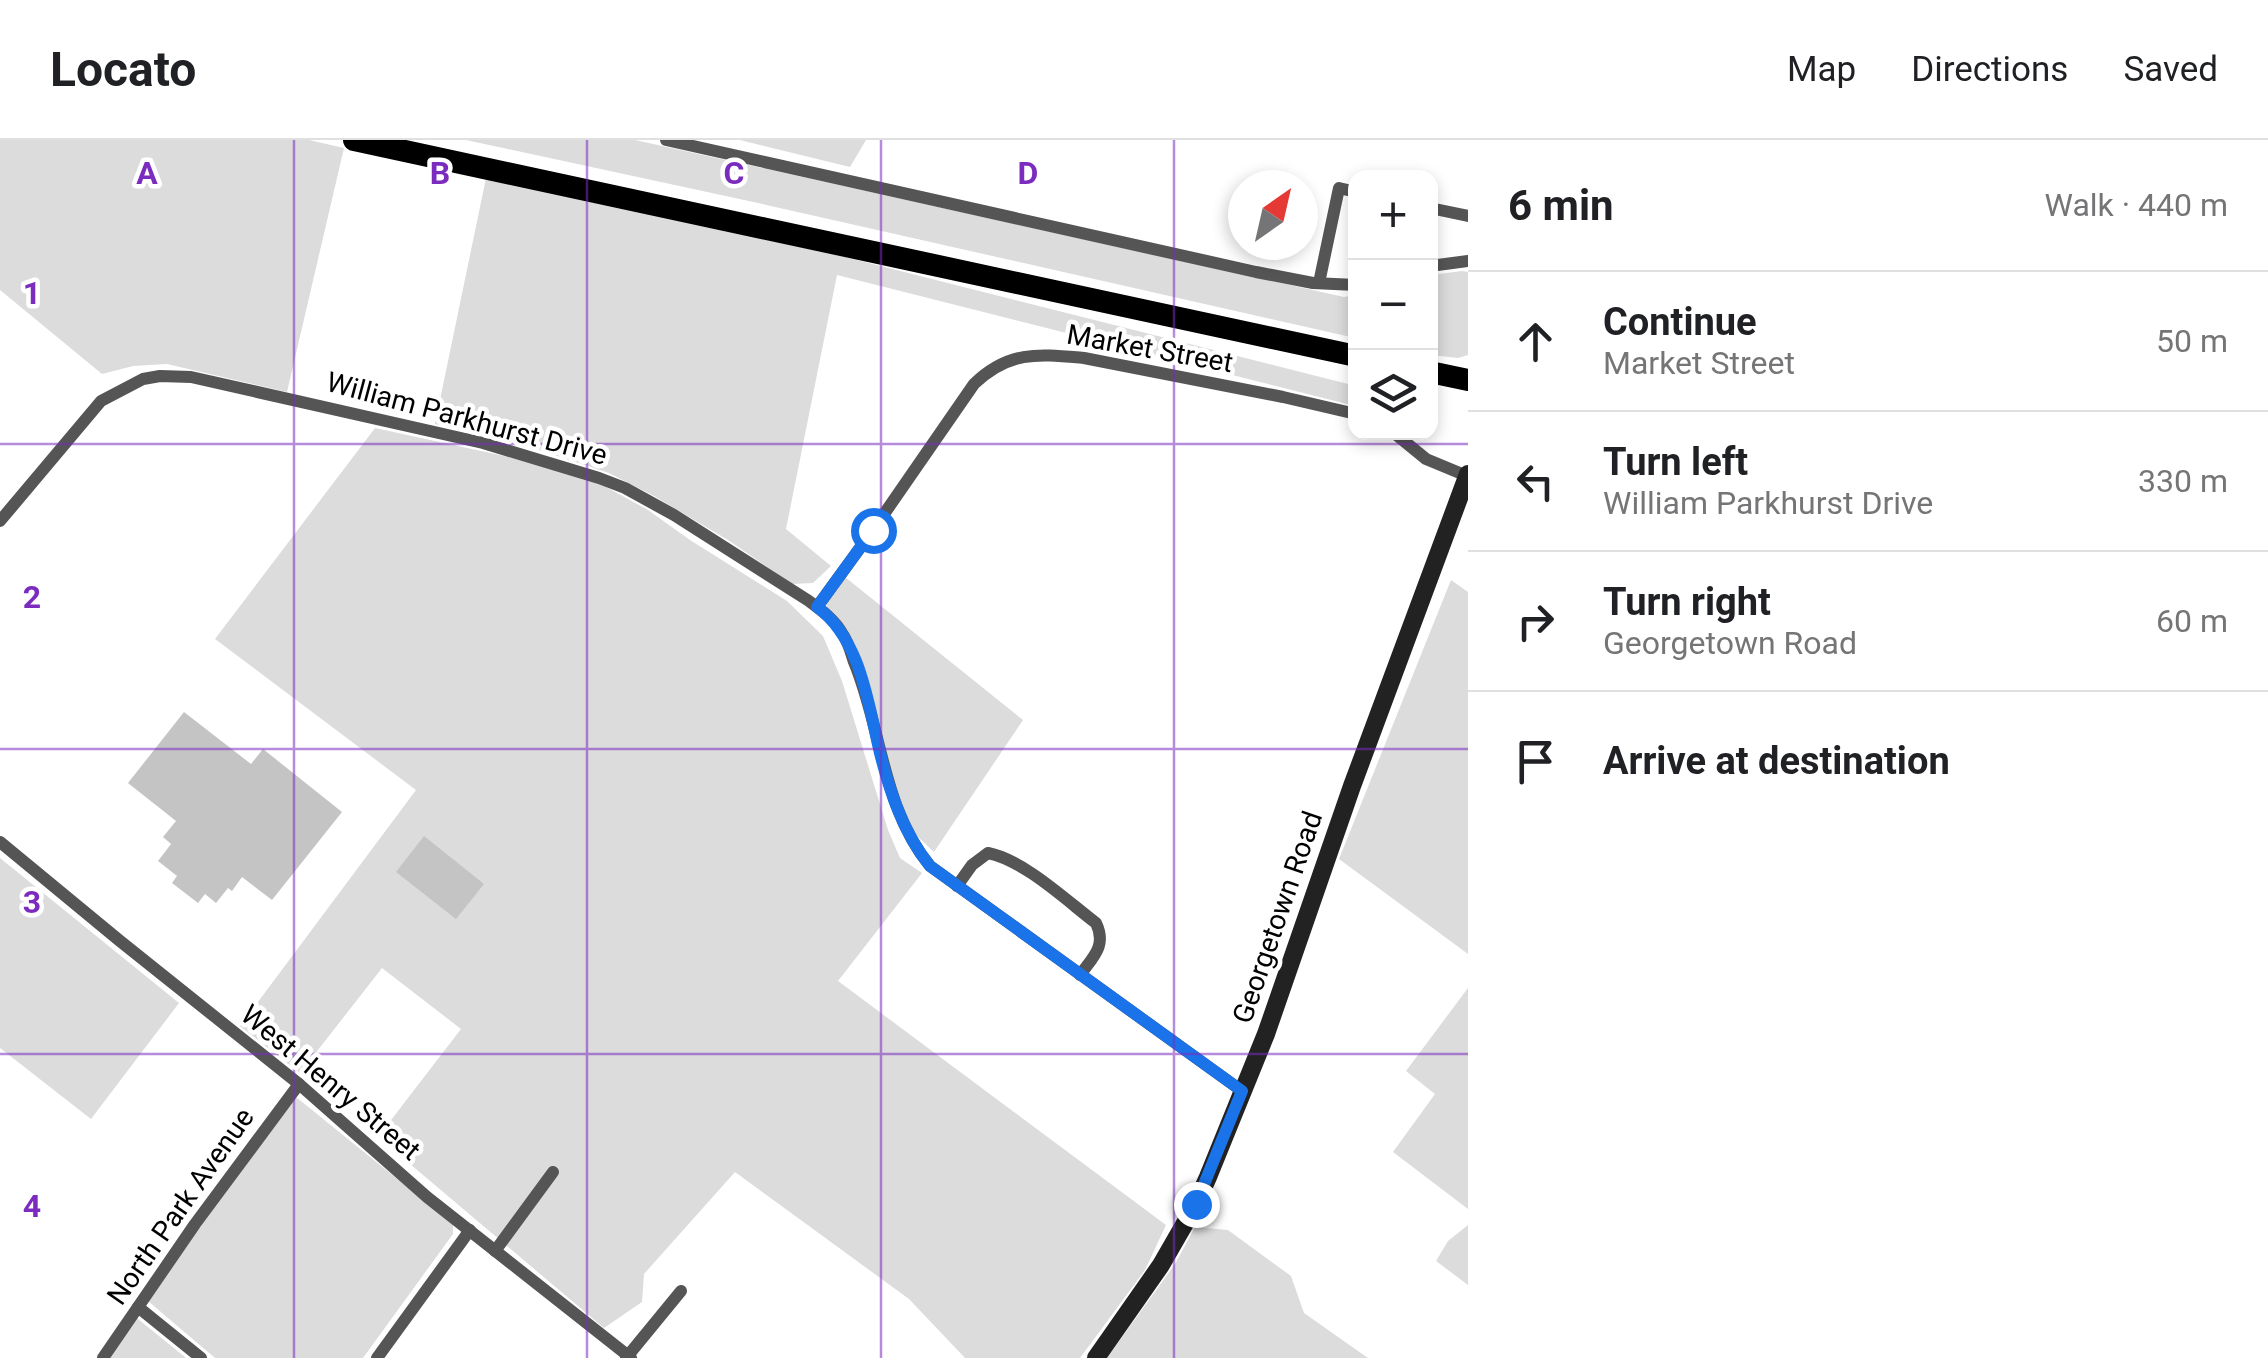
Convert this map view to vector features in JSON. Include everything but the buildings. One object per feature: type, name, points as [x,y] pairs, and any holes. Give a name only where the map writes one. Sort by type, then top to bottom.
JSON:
[{"type":"highway","points":[[354,140],[1348,354]]},
{"type":"highway","points":[[1438,374],[1468,380]]},
{"type":"street","points":[[666,140],[1218,263],[1348,285]]},
{"type":"street","points":[[1318,283],[1339,188],[1348,190]]},
{"type":"street","points":[[1438,210],[1468,216]]},
{"type":"street","points":[[1438,265],[1468,261]]},
{"type":"street","name":"Market Street","points":[[817,607],[974,384],[1001,363],[1031,356],[1084,358],[1348,412]]},
{"type":"street","name":"William Parkhurst Drive","points":[[0,520],[101,401],[143,379],[160,376],[191,377],[483,444],[626,488],[817,607],[843,634],[861,679],[892,794],[917,850],[930,866],[1242,1091]]},
{"type":"street","points":[[1401,440],[1426,460],[1468,476]]},
{"type":"street","name":"Georgetown Road","points":[[1096,1358],[1161,1265],[1196,1204],[1266,1034],[1352,786],[1468,476]]},
{"type":"street","name":"West Henry Street","points":[[0,842],[299,1084],[427,1197],[628,1357]]},
{"type":"street","points":[[957,886],[972,865],[988,853],[1025,870],[1096,924],[1102,935],[1100,945],[1080,975]]},
{"type":"street","name":"North Park Avenue","points":[[103,1358],[194,1224],[299,1084]]},
{"type":"street","points":[[495,1250],[553,1172]]},
{"type":"street","points":[[378,1358],[470,1230]]},
{"type":"street","points":[[628,1357],[681,1291]]},
{"type":"street","points":[[138,1308],[201,1358]]},
{"type":"shaded area","points":[[0,140],[309,140],[344,148],[287,392],[167,364],[133,366],[102,374],[0,290]]},
{"type":"shaded area","points":[[466,140],[635,140],[1348,296],[1348,336]]},
{"type":"shaded area","points":[[740,140],[866,140],[850,167]]},
{"type":"shaded area","points":[[486,178],[841,256],[1348,384],[1348,404],[837,275],[786,529],[831,566],[813,583],[792,584],[728,540],[609,473],[527,446],[435,424]]},
{"type":"shaded area","points":[[1468,272],[1468,355],[1438,356],[1438,274]]},
{"type":"shaded area","points":[[375,428],[532,462],[597,482],[648,510],[787,601],[823,636],[842,681],[888,830],[900,858],[922,873],[838,981],[1166,1225],[1145,1270],[1080,1358],[965,1358],[909,1299],[735,1172],[644,1274],[642,1302],[604,1328],[378,1137],[461,1029],[382,968],[300,1073],[240,1026],[416,790],[215,639]]},
{"type":"shaded area","points":[[840,573],[1023,720],[934,852],[916,835],[899,808],[869,690],[826,612],[828,593]]},
{"type":"shaded area","points":[[1451,580],[1468,592],[1468,954],[1339,859]]},
{"type":"shaded area","points":[[0,858],[179,1003],[91,1119],[0,1048]]},
{"type":"shaded area","points":[[1468,988],[1468,1209],[1393,1152],[1435,1094],[1406,1071]]},
{"type":"shaded area","points":[[296,1097],[453,1224],[453,1234],[363,1358],[215,1358],[148,1301],[286,1100]]},
{"type":"shaded area","points":[[1468,1225],[1468,1285],[1436,1261],[1448,1241]]},
{"type":"shaded area","points":[[1195,1227],[1228,1230],[1291,1276],[1304,1313],[1368,1358],[1107,1358],[1175,1264]]},
{"type":"shaded area","points":[[128,1317],[138,1319],[186,1358],[100,1358]]},
{"type":"route","points":[[873,530],[817,607],[843,634],[861,679],[892,794],[907,831],[930,866],[1242,1091],[1196,1204]]}]
